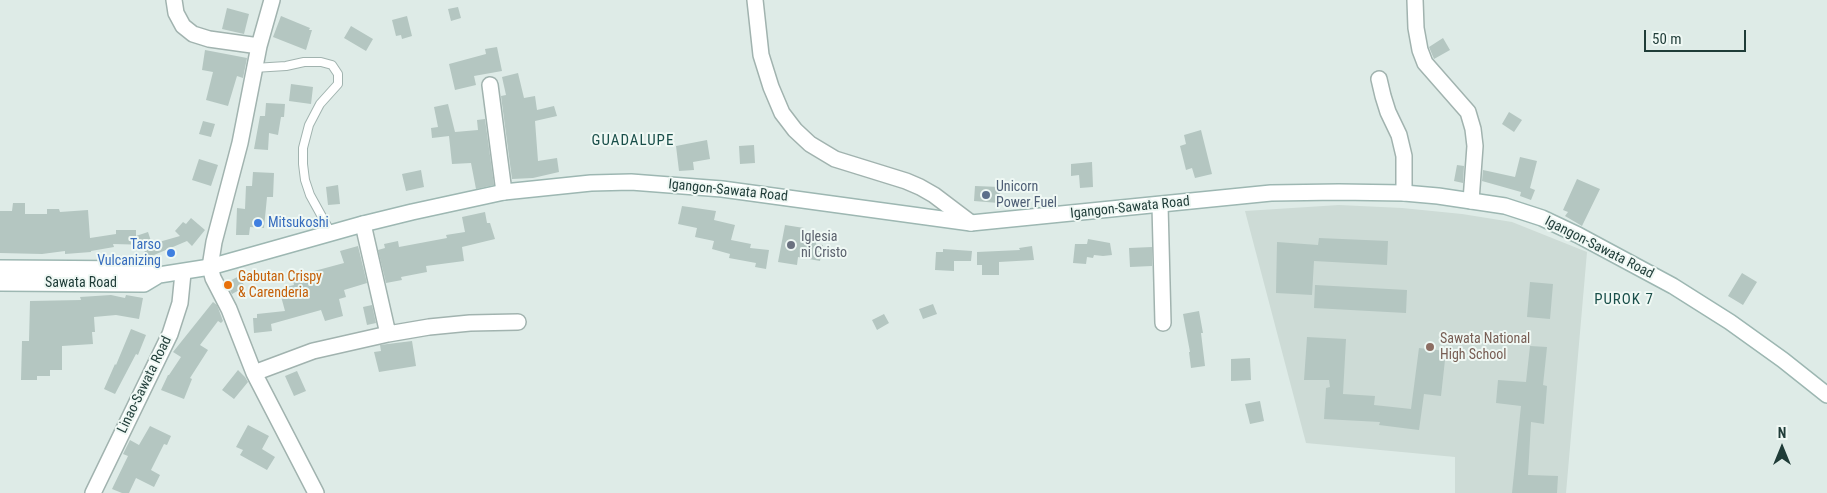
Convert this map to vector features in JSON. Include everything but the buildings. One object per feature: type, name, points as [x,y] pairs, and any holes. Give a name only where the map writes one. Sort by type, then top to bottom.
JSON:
[{"type":"street","points":[[174,0],[176,13],[182,26],[193,34],[210,39],[258,46]]},
{"type":"street","points":[[272,0],[258,46],[240,143],[214,242],[210,267],[254,372],[316,493]]},
{"type":"street","points":[[754,0],[761,55],[770,87],[782,113],[795,130],[810,144],[835,159],[920,187],[934,195],[971,223]]},
{"type":"street","points":[[1415,0],[1416,28],[1420,50],[1425,63],[1468,112],[1474,129],[1475,146],[1470,201]]},
{"type":"street","points":[[1379,79],[1383,96],[1399,135],[1404,156],[1404,193]]},
{"type":"street","points":[[490,85],[504,192]]},
{"type":"street","name":"Igangon-Sawata Road","points":[[182,272],[210,267],[363,224],[504,192],[591,183],[680,185],[772,195],[971,223],[1271,193],[1404,193],[1505,206],[1542,218],[1612,252],[1673,286],[1730,322],[1783,360],[1827,395]]},
{"type":"street","points":[[1160,205],[1163,323]]},
{"type":"street","points":[[363,224],[388,334]]},
{"type":"street","name":"Sawata Road","points":[[0,268],[142,269],[159,275]]},
{"type":"street","name":"Sawata Road","points":[[0,283],[144,284],[159,275],[182,272]]},
{"type":"street","name":"Linao-Sawata Road","points":[[93,493],[170,334],[180,303],[182,272]]},
{"type":"street","points":[[254,372],[313,351],[388,334],[470,323],[518,322]]},
{"type":"lane","points":[[254,68],[270,68],[304,62],[321,62],[332,65],[338,74],[338,84],[320,104],[309,125],[303,148],[305,180],[310,195],[330,233]]},
{"type":"shaded area","name":"Sawata National High School","points":[[1339,205],[1402,208],[1462,214],[1512,222],[1587,252],[1566,493],[1455,493],[1455,457],[1306,443],[1245,211]]},
{"type":"place","name":"Unicorn Power Fuel","points":[[986,195]]},
{"type":"place","name":"Mitsukoshi","points":[[258,223]]},
{"type":"place","name":"Iglesia ni Cristo","points":[[791,245]]},
{"type":"place","name":"Tarso Vulcanizing","points":[[171,253]]},
{"type":"place","name":"Gabutan Crispy & Carenderia","points":[[228,285]]},
{"type":"place","name":"Sawata National High School","points":[[1430,347]]},
{"type":"district","name":"GUADALUPE","points":[[633,141]]},
{"type":"district","name":"PUROK 7","points":[[1624,300]]}]
